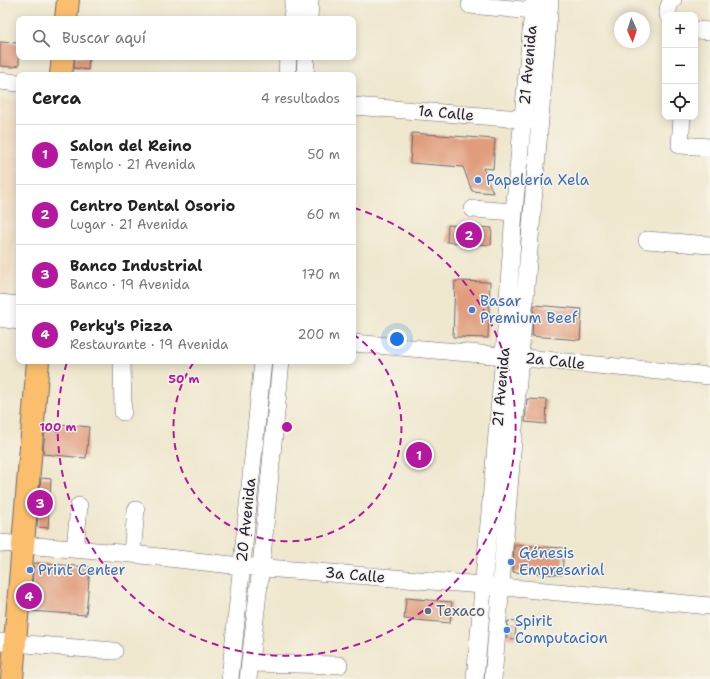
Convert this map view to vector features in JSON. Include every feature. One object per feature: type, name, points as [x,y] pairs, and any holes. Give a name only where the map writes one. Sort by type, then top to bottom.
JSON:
[{"type":"main road","points":[[54,16],[56,0]]},
{"type":"main road","points":[[66,16],[68,0]]},
{"type":"main road","points":[[49,72],[51,60]]},
{"type":"main road","points":[[61,72],[63,60]]},
{"type":"main road","points":[[12,679],[5,646],[10,544],[25,364]]},
{"type":"main road","points":[[10,544],[38,364]]},
{"type":"street","points":[[292,16],[294,0]]},
{"type":"street","points":[[309,16],[310,0]]},
{"type":"street","name":"21 Avenida","points":[[474,679],[482,585],[512,357],[514,212],[532,120],[550,0]]},
{"type":"street","points":[[668,12],[670,2],[673,0]]},
{"type":"street","points":[[470,5],[534,5]]},
{"type":"street","name":"21 Avenida","points":[[493,679],[500,587],[512,357],[532,120],[534,5]]},
{"type":"street","points":[[698,30],[710,31]]},
{"type":"street","points":[[287,72],[288,60]]},
{"type":"street","points":[[304,72],[306,60]]},
{"type":"street","points":[[0,81],[16,83]]},
{"type":"street","name":"1a Calle","points":[[356,106],[532,120]]},
{"type":"street","points":[[682,120],[680,145],[710,147]]},
{"type":"street","points":[[473,209],[514,212]]},
{"type":"street","points":[[647,240],[710,245]]},
{"type":"street","points":[[0,304],[16,305]]},
{"type":"street","points":[[0,318],[16,321]]},
{"type":"street","name":"2a Calle","points":[[356,343],[710,376]]},
{"type":"street","points":[[122,364],[123,412]]},
{"type":"street","name":"20 Avenida","points":[[230,679],[263,364]]},
{"type":"street","name":"20 Avenida","points":[[249,671],[261,567],[281,364]]},
{"type":"street","points":[[75,549],[79,506]]},
{"type":"street","points":[[132,554],[136,510]]},
{"type":"street","name":"3a Calle","points":[[10,544],[132,554],[241,566],[482,585],[710,606]]},
{"type":"street","points":[[5,646],[114,651]]},
{"type":"street","points":[[249,671],[340,665]]},
{"type":"shaded area","points":[[0,99],[16,101],[16,220],[8,299],[0,298]]},
{"type":"building","points":[[0,42],[16,43],[16,60],[19,60],[19,65],[13,67],[0,66]]},
{"type":"building","points":[[75,60],[89,60],[88,70],[74,68]]},
{"type":"building","points":[[412,133],[495,139],[493,169],[483,168],[493,193],[472,191],[463,167],[410,163]]},
{"type":"building","points":[[448,225],[492,228],[491,245],[447,242]]},
{"type":"building","name":"Basar Premium Beef","points":[[455,281],[490,282],[488,338],[453,337]]},
{"type":"building","points":[[534,305],[582,309],[580,340],[532,336]]},
{"type":"building","points":[[527,399],[547,400],[546,424],[525,422]]},
{"type":"building","points":[[60,424],[89,427],[86,458],[43,454],[45,430],[59,432]]},
{"type":"building","points":[[41,478],[51,479],[48,528],[37,527]]},
{"type":"building","points":[[514,545],[564,548],[562,575],[513,572]]},
{"type":"building","points":[[34,563],[90,567],[86,615],[30,611]]},
{"type":"building","name":"Texaco","points":[[406,598],[452,602],[450,623],[404,619]]},
{"type":"building","points":[[508,621],[516,622],[515,639],[506,638]]},
{"type":"place","name":"Papelería Xela","points":[[478,180]]},
{"type":"place","name":"Centro Dental Osorio","points":[[469,235]]},
{"type":"place","name":"Basar Premium Beef","points":[[472,310]]},
{"type":"place","name":"Salon del Reino","points":[[419,455]]},
{"type":"place","name":"Banco Industrial","points":[[40,503]]},
{"type":"place","name":"Génesis Empresarial","points":[[511,562]]},
{"type":"place","name":"Print Center","points":[[30,570]]},
{"type":"place","name":"Perky's Pizza","points":[[29,596]]},
{"type":"place","name":"Texaco","points":[[428,611]]},
{"type":"place","name":"Spirit Computacion","points":[[507,630]]}]
